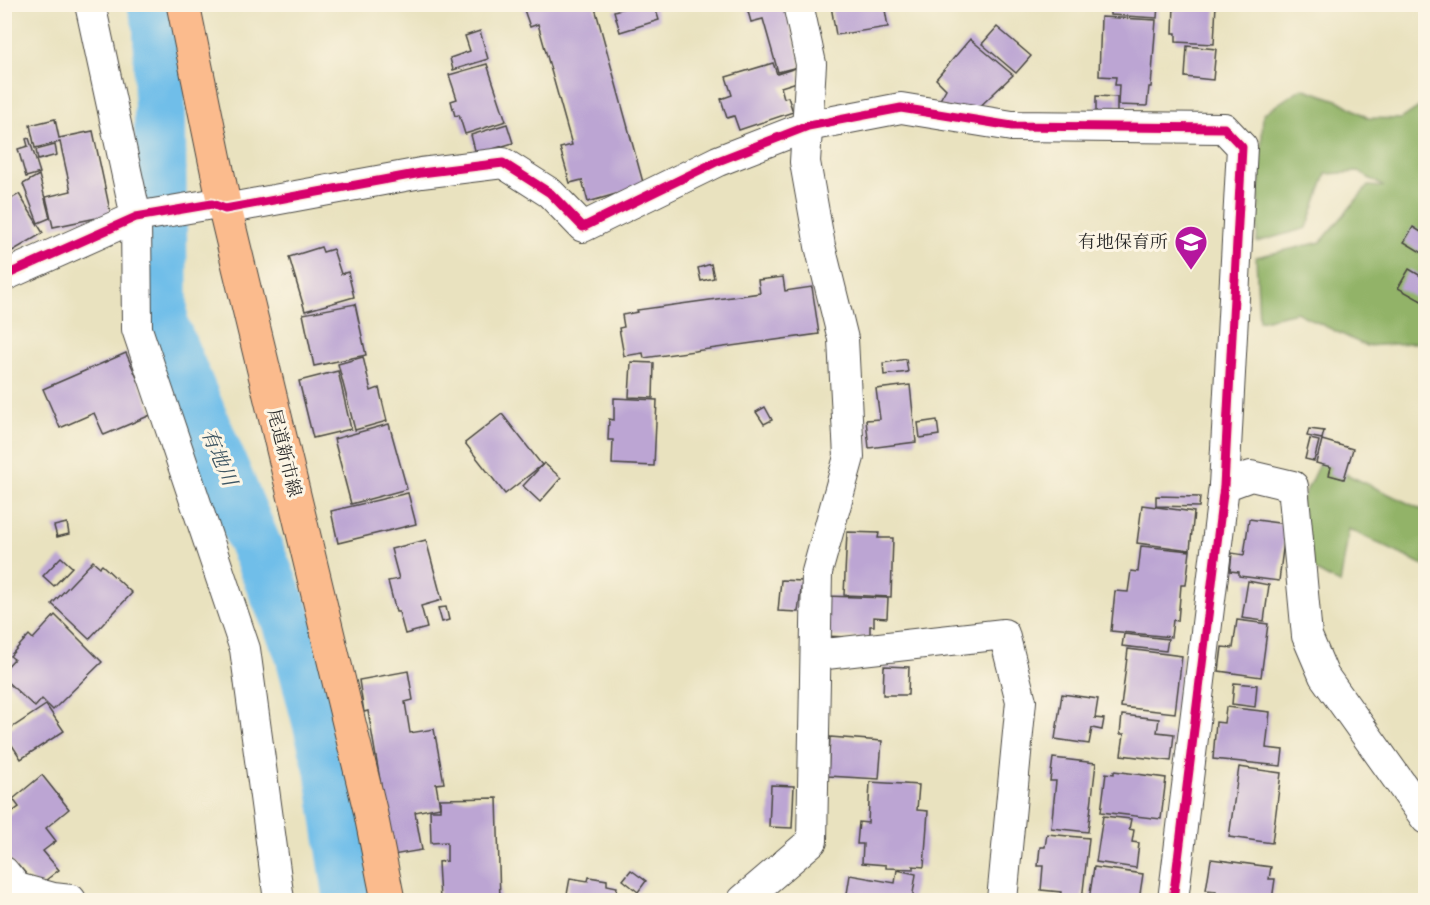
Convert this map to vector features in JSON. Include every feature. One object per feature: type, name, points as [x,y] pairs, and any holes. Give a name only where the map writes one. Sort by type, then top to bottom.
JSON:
[{"type":"main road","name":"尾道新市線","points":[[183,4],[219,206],[367,798],[388,900]]},
{"type":"street","points":[[90,4],[136,217],[137,329],[245,649],[279,900]]},
{"type":"street","points":[[743,900],[812,841],[817,572],[849,457],[843,339],[820,246],[805,162],[812,64],[798,4]]},
{"type":"street","points":[[4,276],[136,217],[421,173],[503,163],[550,193],[583,227],[718,161],[807,126],[901,108],[1012,126],[1224,128],[1242,147],[1224,486],[1173,900]]},
{"type":"street","points":[[1224,486],[1251,477],[1293,486],[1307,636],[1324,676],[1425,819]]},
{"type":"street","points":[[817,655],[1004,634],[1021,701],[1002,900]]},
{"type":"street","points":[[4,872],[17,888],[53,898],[71,900]]},
{"type":"green space","points":[[1302,88],[1340,101],[1368,118],[1401,119],[1425,103],[1425,342],[1366,346],[1296,312],[1259,321],[1256,257],[1321,242],[1368,186],[1384,187],[1359,172],[1326,174],[1307,228],[1257,242],[1263,114]]},
{"type":"green space","points":[[1320,462],[1425,511],[1425,566],[1349,529],[1340,584],[1296,560],[1299,506]]},
{"type":"building","points":[[522,4],[594,4],[644,186],[588,202],[582,180],[570,183],[560,148],[572,145],[538,24],[530,27]]},
{"type":"building","points":[[638,4],[654,4],[659,20],[620,32],[614,11]]},
{"type":"building","points":[[756,4],[784,4],[801,66],[778,72],[763,19],[751,22],[747,8]]},
{"type":"building","points":[[884,4],[888,27],[836,35],[831,6]]},
{"type":"building","points":[[1110,4],[1158,4],[1157,18],[1110,15]]},
{"type":"building","points":[[1174,4],[1216,4],[1214,44],[1176,42],[1176,33],[1173,33]]},
{"type":"building","points":[[1101,17],[1156,20],[1151,87],[1149,87],[1147,106],[1118,105],[1119,85],[1115,85],[1116,77],[1099,76]]},
{"type":"building","points":[[997,27],[1031,56],[1016,73],[982,44]]},
{"type":"building","points":[[480,31],[488,59],[453,70],[450,58],[470,51],[465,36]]},
{"type":"building","points":[[970,39],[1013,75],[972,114],[937,105],[946,89],[936,79]]},
{"type":"building","points":[[1187,46],[1216,49],[1213,80],[1185,77]]},
{"type":"building","points":[[773,63],[777,74],[796,68],[800,81],[781,87],[784,98],[788,97],[793,112],[739,130],[734,116],[727,118],[721,99],[732,95],[726,77]]},
{"type":"building","points":[[487,64],[506,121],[465,134],[459,115],[455,116],[451,101],[457,99],[449,75]]},
{"type":"building","points":[[1096,96],[1117,97],[1117,119],[1096,119]]},
{"type":"building","points":[[55,119],[59,138],[93,131],[111,215],[53,227],[46,197],[71,191],[60,142],[35,148],[30,125]]},
{"type":"building","points":[[507,124],[513,143],[476,154],[471,135]]},
{"type":"building","points":[[29,138],[40,173],[26,177],[18,149],[28,146],[26,139]]},
{"type":"building","points":[[55,145],[57,155],[38,160],[36,150]]},
{"type":"building","points":[[39,175],[50,218],[38,223],[23,184]]},
{"type":"building","points":[[19,194],[43,233],[4,256],[4,203]]},
{"type":"building","points":[[1413,227],[1426,235],[1424,254],[1404,242]]},
{"type":"building","points":[[321,247],[323,252],[333,249],[341,274],[348,272],[354,297],[305,311],[289,257]]},
{"type":"building","points":[[711,264],[714,278],[701,281],[698,268]]},
{"type":"building","points":[[1409,269],[1426,279],[1425,303],[1398,288]]},
{"type":"building","points":[[783,277],[785,291],[812,287],[819,334],[644,358],[643,353],[624,356],[619,328],[624,327],[622,315],[638,312],[637,310],[760,293],[758,280]]},
{"type":"building","points":[[355,304],[366,355],[314,366],[303,314]]},
{"type":"building","points":[[126,353],[153,414],[104,435],[94,413],[60,428],[43,389]]},
{"type":"building","points":[[363,357],[371,391],[379,388],[387,421],[355,430],[338,364]]},
{"type":"building","points":[[906,359],[908,372],[884,375],[883,363]]},
{"type":"building","points":[[631,362],[654,363],[653,398],[629,397]]},
{"type":"building","points":[[338,371],[351,429],[313,438],[299,381]]},
{"type":"building","points":[[910,385],[916,442],[869,448],[866,420],[880,419],[876,389]]},
{"type":"building","points":[[614,398],[657,400],[654,466],[612,464],[613,440],[608,440],[609,419],[614,420]]},
{"type":"building","points":[[765,407],[772,420],[764,424],[756,412]]},
{"type":"building","points":[[502,414],[542,465],[505,494],[465,443]]},
{"type":"building","points":[[937,420],[939,435],[920,438],[918,423]]},
{"type":"building","points":[[389,424],[407,489],[351,504],[334,439]]},
{"type":"building","points":[[1309,429],[1324,431],[1322,439],[1307,436]]},
{"type":"building","points":[[1310,439],[1319,441],[1314,461],[1305,459]]},
{"type":"building","points":[[1322,440],[1353,449],[1344,479],[1329,475],[1331,467],[1316,463]]},
{"type":"building","points":[[544,463],[561,478],[540,502],[523,486]]},
{"type":"building","points":[[408,493],[416,524],[338,543],[331,511]]},
{"type":"building","points":[[1156,496],[1200,497],[1199,507],[1156,506]]},
{"type":"building","points":[[1142,505],[1194,512],[1190,550],[1137,543]]},
{"type":"building","points":[[1249,519],[1286,524],[1279,581],[1239,576],[1239,572],[1230,571],[1232,553],[1244,555]]},
{"type":"building","points":[[67,523],[69,534],[57,537],[54,526]]},
{"type":"building","points":[[847,532],[879,533],[878,538],[893,538],[891,597],[844,595]]},
{"type":"building","points":[[426,540],[442,600],[421,606],[427,628],[405,634],[399,612],[396,612],[388,581],[399,579],[391,549]]},
{"type":"building","points":[[1141,546],[1190,551],[1186,585],[1181,585],[1178,621],[1173,620],[1171,637],[1111,631],[1115,591],[1128,592],[1131,571],[1138,572]]},
{"type":"building","points":[[61,557],[72,567],[54,586],[43,576]]},
{"type":"building","points":[[93,561],[100,567],[102,565],[132,593],[89,639],[52,604]]},
{"type":"building","points":[[781,580],[802,581],[798,612],[778,611]]},
{"type":"building","points":[[1248,581],[1269,585],[1264,621],[1242,618]]},
{"type":"building","points":[[825,596],[888,598],[887,618],[874,617],[874,626],[870,626],[870,638],[824,636]]},
{"type":"building","points":[[446,607],[449,620],[442,622],[438,608]]},
{"type":"building","points":[[55,615],[102,662],[53,710],[42,699],[35,707],[4,679],[4,670],[14,659],[10,656],[29,635],[33,639]]},
{"type":"building","points":[[1237,620],[1268,624],[1261,677],[1219,671],[1222,647],[1233,648]]},
{"type":"building","points":[[1124,634],[1168,639],[1166,651],[1122,646]]},
{"type":"building","points":[[1128,649],[1182,656],[1175,713],[1121,707]]},
{"type":"building","points":[[884,666],[909,667],[908,695],[883,695]]},
{"type":"building","points":[[408,671],[413,700],[405,702],[410,733],[434,729],[444,783],[436,784],[440,807],[415,812],[422,850],[393,855],[368,711],[364,712],[359,680]]},
{"type":"building","points":[[1234,683],[1257,685],[1255,707],[1232,704]]},
{"type":"building","points":[[1062,694],[1098,699],[1095,718],[1104,719],[1102,730],[1092,728],[1089,744],[1055,739]]},
{"type":"building","points":[[46,705],[64,731],[21,759],[4,733]]},
{"type":"building","points":[[1226,707],[1270,712],[1266,748],[1283,750],[1281,766],[1213,759],[1216,722],[1224,723]]},
{"type":"building","points":[[1122,715],[1159,719],[1157,732],[1174,734],[1171,761],[1121,755],[1124,734],[1120,734]]},
{"type":"building","points":[[830,737],[882,741],[879,779],[828,776]]},
{"type":"building","points":[[1053,758],[1096,763],[1088,832],[1051,828],[1056,781],[1050,781]]},
{"type":"building","points":[[1239,767],[1281,773],[1272,843],[1229,837]]},
{"type":"building","points":[[1114,771],[1166,778],[1161,819],[1101,812],[1106,773],[1114,774]]},
{"type":"building","points":[[42,775],[69,809],[46,828],[56,841],[43,851],[59,870],[37,887],[4,853],[4,818],[19,807],[13,799]]},
{"type":"building","points":[[870,782],[919,785],[917,810],[928,811],[924,867],[886,868],[886,865],[862,863],[863,844],[857,844],[859,822],[868,823]]},
{"type":"building","points":[[771,785],[794,786],[792,828],[769,827]]},
{"type":"building","points":[[497,798],[500,900],[440,900],[438,862],[447,861],[447,842],[431,843],[430,810],[440,810],[440,799]]},
{"type":"building","points":[[1103,816],[1131,819],[1129,829],[1134,830],[1132,842],[1139,843],[1136,868],[1096,862]]},
{"type":"building","points":[[1047,834],[1089,838],[1082,900],[1060,900],[1061,892],[1041,890],[1043,866],[1038,866],[1040,847],[1045,847]]},
{"type":"building","points":[[1211,859],[1271,867],[1269,879],[1275,879],[1272,900],[1215,900],[1216,891],[1206,890]]},
{"type":"building","points":[[1094,867],[1143,874],[1139,900],[1089,900]]},
{"type":"building","points":[[631,870],[646,881],[638,892],[623,880]]},
{"type":"building","points":[[897,870],[916,874],[912,900],[846,900],[850,875],[895,883]]},
{"type":"building","points":[[589,877],[607,880],[607,885],[617,887],[615,899],[620,900],[566,900],[570,878],[588,881]]},
{"type":"waterway","name":"有地川","points":[[153,4],[159,24],[162,324],[300,651],[330,768],[350,900]]},
{"type":"cycle path","points":[[4,276],[136,217],[212,204],[225,209],[421,173],[503,163],[550,193],[583,227],[718,161],[808,126],[901,108],[1012,126],[1224,128],[1242,147],[1224,486],[1173,900]]},
{"type":"place","name":"有地保育所","points":[[1191,271]]}]
